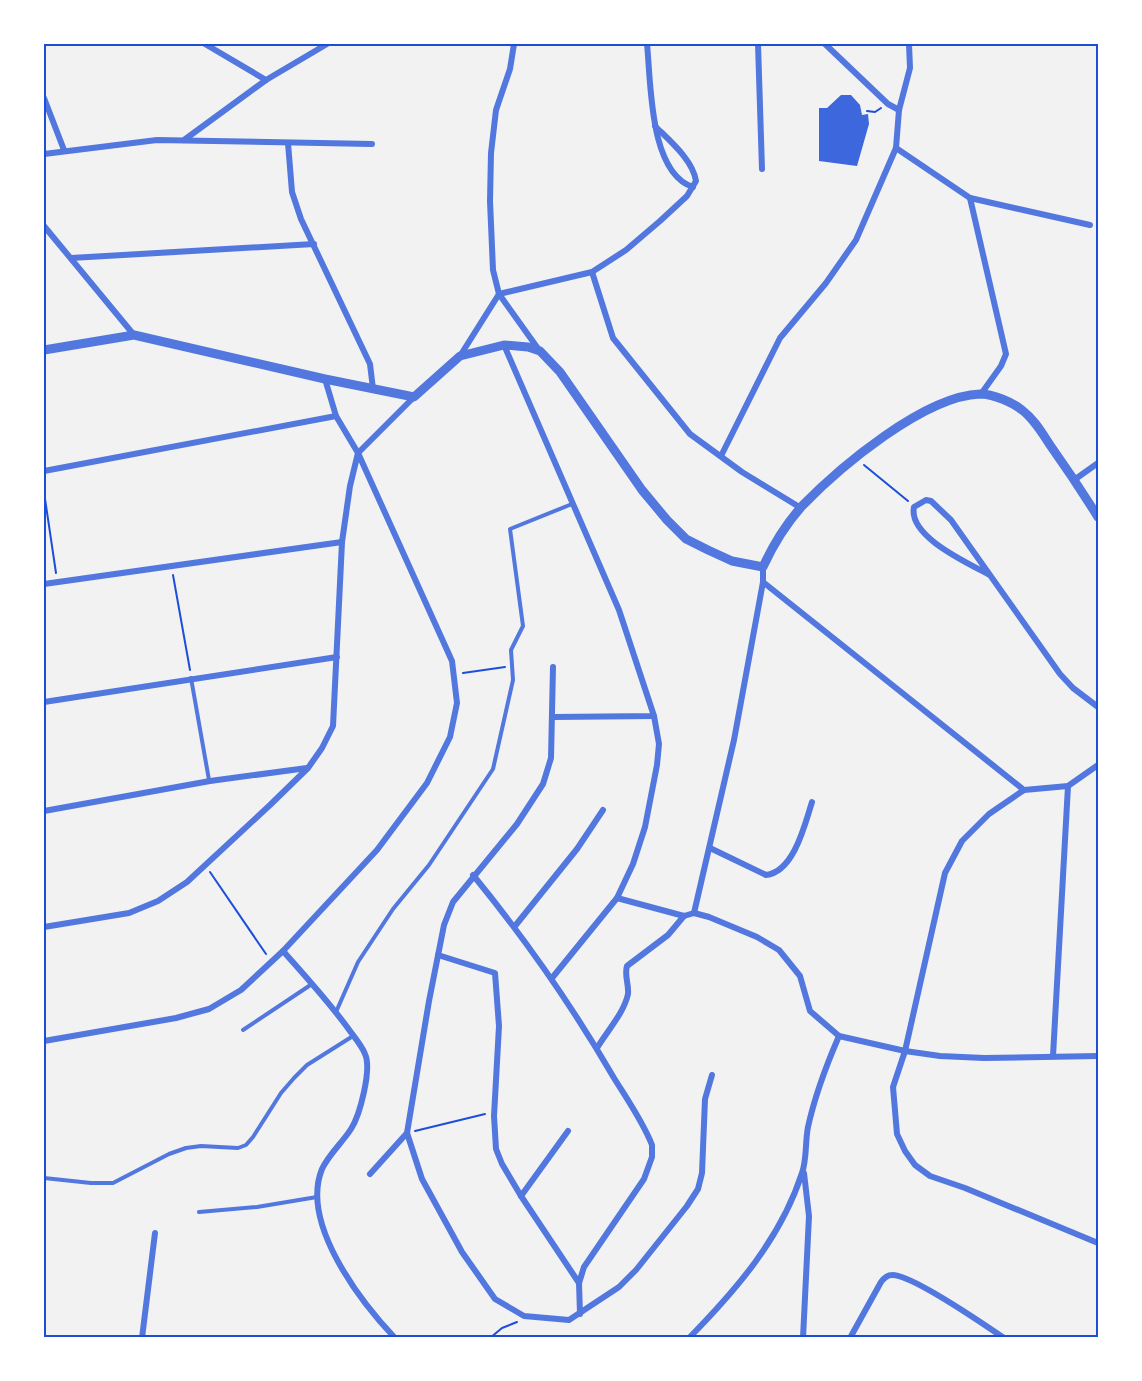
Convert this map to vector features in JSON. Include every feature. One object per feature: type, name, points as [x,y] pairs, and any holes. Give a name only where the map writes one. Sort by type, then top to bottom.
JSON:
[{"type":"street","points":[[205,44],[266,80]]},
{"type":"street","points":[[184,140],[266,80],[327,44]]},
{"type":"street","points":[[514,44],[510,69],[496,110],[491,153],[491,242],[498,294],[540,351],[560,372],[642,490],[667,520],[686,539],[708,550],[732,561],[763,567]]},
{"type":"street","points":[[647,44],[657,140],[668,164],[684,184],[693,187]]},
{"type":"street","points":[[758,44],[762,169]]},
{"type":"street","points":[[825,44],[888,104],[899,110]]},
{"type":"street","points":[[722,456],[780,338],[826,283],[856,240],[896,148],[899,110],[910,68],[909,44]]},
{"type":"street","points":[[44,98],[64,150]]},
{"type":"street","points":[[44,927],[129,913],[158,901],[187,882],[308,768],[322,748],[333,726],[342,542],[350,486],[358,453],[414,397],[460,356],[498,294],[592,273],[626,250],[676,207],[696,181],[691,167],[655,126]]},
{"type":"street","points":[[44,153],[157,140],[372,144]]},
{"type":"street","points":[[288,143],[292,192],[301,219],[370,364],[373,389]]},
{"type":"street","points":[[896,148],[970,198],[1090,225]]},
{"type":"street","points":[[970,198],[1006,354],[1001,366],[981,394]]},
{"type":"street","points":[[44,226],[134,334]]},
{"type":"street","points":[[71,258],[314,244]]},
{"type":"street","points":[[592,273],[613,338],[690,434],[742,472],[801,508]]},
{"type":"street","points":[[44,350],[134,334],[325,379],[414,397]]},
{"type":"street","points":[[460,356],[504,345],[517,345],[540,351]]},
{"type":"street","points":[[504,345],[619,610],[654,716],[658,744],[648,815],[633,864],[617,898],[552,978]]},
{"type":"street","points":[[44,1041],[176,1018],[209,1009],[241,990],[283,951],[377,850],[428,783],[450,736],[457,703],[452,661],[358,453],[336,416],[325,379]]},
{"type":"street","points":[[694,913],[734,740],[764,582],[763,567],[774,544],[801,508],[854,457],[892,431],[935,406],[981,394],[1002,399],[1022,409],[1038,428],[1098,517]]},
{"type":"street","points":[[44,471],[336,416]]},
{"type":"street","points":[[1074,480],[1098,463]]},
{"type":"street","points":[[988,574],[934,543],[916,523],[913,515],[914,507],[926,500],[938,507],[963,536],[1060,674],[1073,688],[1098,707]]},
{"type":"street","points":[[44,584],[342,542]]},
{"type":"street","points":[[764,582],[1024,790]]},
{"type":"street","points":[[44,702],[337,657]]},
{"type":"street","points":[[553,667],[554,717],[551,758],[543,784],[517,824],[453,902],[444,925],[407,1133],[422,1179],[462,1252],[495,1299],[524,1316],[569,1320],[619,1287],[636,1270],[698,1189],[702,1173],[705,1099],[712,1075]]},
{"type":"street","points":[[554,717],[654,716]]},
{"type":"street","points":[[1098,765],[1068,786],[1024,790],[1006,800],[974,827],[962,841],[945,873],[905,1051],[893,1087],[897,1134],[915,1166],[930,1176],[965,1188],[1098,1243]]},
{"type":"street","points":[[44,812],[210,781],[308,768]]},
{"type":"street","points":[[1053,1056],[1068,786]]},
{"type":"street","points":[[710,848],[766,875],[772,874],[783,866],[799,844],[812,802]]},
{"type":"street","points":[[515,926],[577,849],[603,810]]},
{"type":"street","points":[[473,875],[515,926],[552,978],[597,1048],[649,1138],[652,1157],[644,1179],[584,1267],[579,1283],[580,1314]]},
{"type":"street","points":[[617,898],[684,916],[694,913],[709,917],[758,937],[778,950],[800,976],[810,1011],[839,1036],[905,1051],[940,1056],[984,1058],[1096,1056],[1098,1048]]},
{"type":"street","points":[[597,1048],[628,993],[625,971],[627,966],[668,935],[684,916]]},
{"type":"street","points":[[283,951],[336,1012],[366,1055],[366,1075],[358,1114],[322,1170],[318,1197],[327,1236],[339,1264],[352,1287],[395,1338]]},
{"type":"street","points":[[438,955],[495,974],[500,1026],[494,1112],[496,1149],[521,1196],[579,1283]]},
{"type":"street","points":[[803,1338],[809,1216],[804,1169],[806,1139],[820,1082],[839,1036]]},
{"type":"street","points":[[521,1196],[568,1131]]},
{"type":"street","points":[[370,1174],[407,1133]]},
{"type":"street","points":[[689,1338],[728,1298],[766,1247],[782,1222],[804,1169]]},
{"type":"street","points":[[142,1338],[155,1233]]},
{"type":"street","points":[[849,1338],[881,1282],[886,1277],[895,1275],[934,1293],[1004,1338]]},
{"type":"street","points":[[149,1338],[159,1338]]},
{"type":"lane","points":[[336,1012],[358,962],[393,909],[429,865],[493,769],[513,680],[512,650],[523,626],[510,529],[573,504]]},
{"type":"lane","points":[[191,678],[210,781]]},
{"type":"lane","points":[[243,1030],[312,984]]},
{"type":"lane","points":[[44,1178],[113,1183],[169,1154],[186,1148],[201,1146],[238,1148],[246,1145],[294,1078],[307,1065],[353,1036]]},
{"type":"lane","points":[[199,1212],[257,1207],[318,1197]]},
{"type":"path","points":[[867,111],[875,112]]},
{"type":"path","points":[[854,457],[914,507]]},
{"type":"path","points":[[44,492],[57,582]]},
{"type":"path","points":[[172,566],[191,678]]},
{"type":"path","points":[[454,674],[512,666]]},
{"type":"path","points":[[205,866],[270,962]]},
{"type":"path","points":[[407,1133],[494,1112]]},
{"type":"path","points":[[490,1338],[502,1328],[513,1325],[524,1316]]},
{"type":"building","points":[[841,95],[851,95],[860,105],[862,115],[868,114],[869,124],[857,166],[819,161],[819,108],[827,108]]}]
